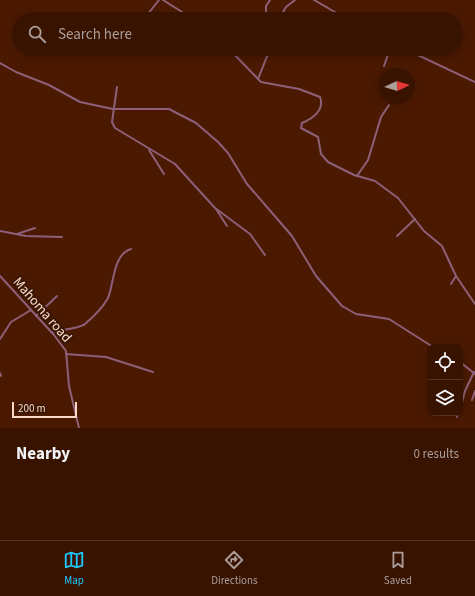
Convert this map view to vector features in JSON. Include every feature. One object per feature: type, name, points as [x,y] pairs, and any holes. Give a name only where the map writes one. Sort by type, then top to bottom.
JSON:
[{"type":"street","points":[[150,12],[159,0]]},
{"type":"street","points":[[163,0],[182,12]]},
{"type":"street","points":[[266,12],[266,6],[270,0]]},
{"type":"street","points":[[283,12],[286,7],[295,0]]},
{"type":"street","points":[[314,0],[334,12]]},
{"type":"street","points":[[236,56],[258,79],[265,83],[299,89],[320,96],[322,102],[315,117],[302,123],[300,127],[318,137],[320,150],[325,160],[357,176],[372,180],[390,190],[424,231],[442,246],[456,276],[475,304]]},
{"type":"street","points":[[258,79],[267,56]]},
{"type":"street","points":[[384,66],[388,56]]},
{"type":"street","points":[[419,56],[475,82]]},
{"type":"street","points":[[0,63],[16,72],[49,85],[80,102],[113,109],[169,109],[196,124],[218,142],[228,153],[247,184],[292,236],[323,286],[342,306],[356,314],[389,319],[428,344]]},
{"type":"street","points":[[117,87],[112,122],[115,128],[149,150],[175,164],[215,208],[227,226]]},
{"type":"street","points":[[357,176],[368,160],[383,113],[389,105]]},
{"type":"street","points":[[149,150],[164,174]]},
{"type":"street","points":[[215,208],[250,234],[265,254]]},
{"type":"street","points":[[397,236],[415,219]]},
{"type":"street","points":[[16,235],[35,228]]},
{"type":"street","points":[[0,231],[16,235],[62,237]]},
{"type":"street","points":[[51,332],[81,326],[86,323],[107,299],[119,259],[124,252],[131,249]]},
{"type":"street","name":"Mahoma road","points":[[0,276],[51,332],[66,354],[69,386],[79,428]]},
{"type":"street","points":[[451,284],[456,276]]},
{"type":"street","points":[[470,295],[475,296]]},
{"type":"street","points":[[36,316],[57,296]]},
{"type":"street","points":[[0,339],[12,322],[31,310]]},
{"type":"street","points":[[66,354],[106,357],[153,372]]},
{"type":"street","points":[[463,364],[474,373],[463,399]]},
{"type":"street","points":[[472,400],[475,390]]}]
